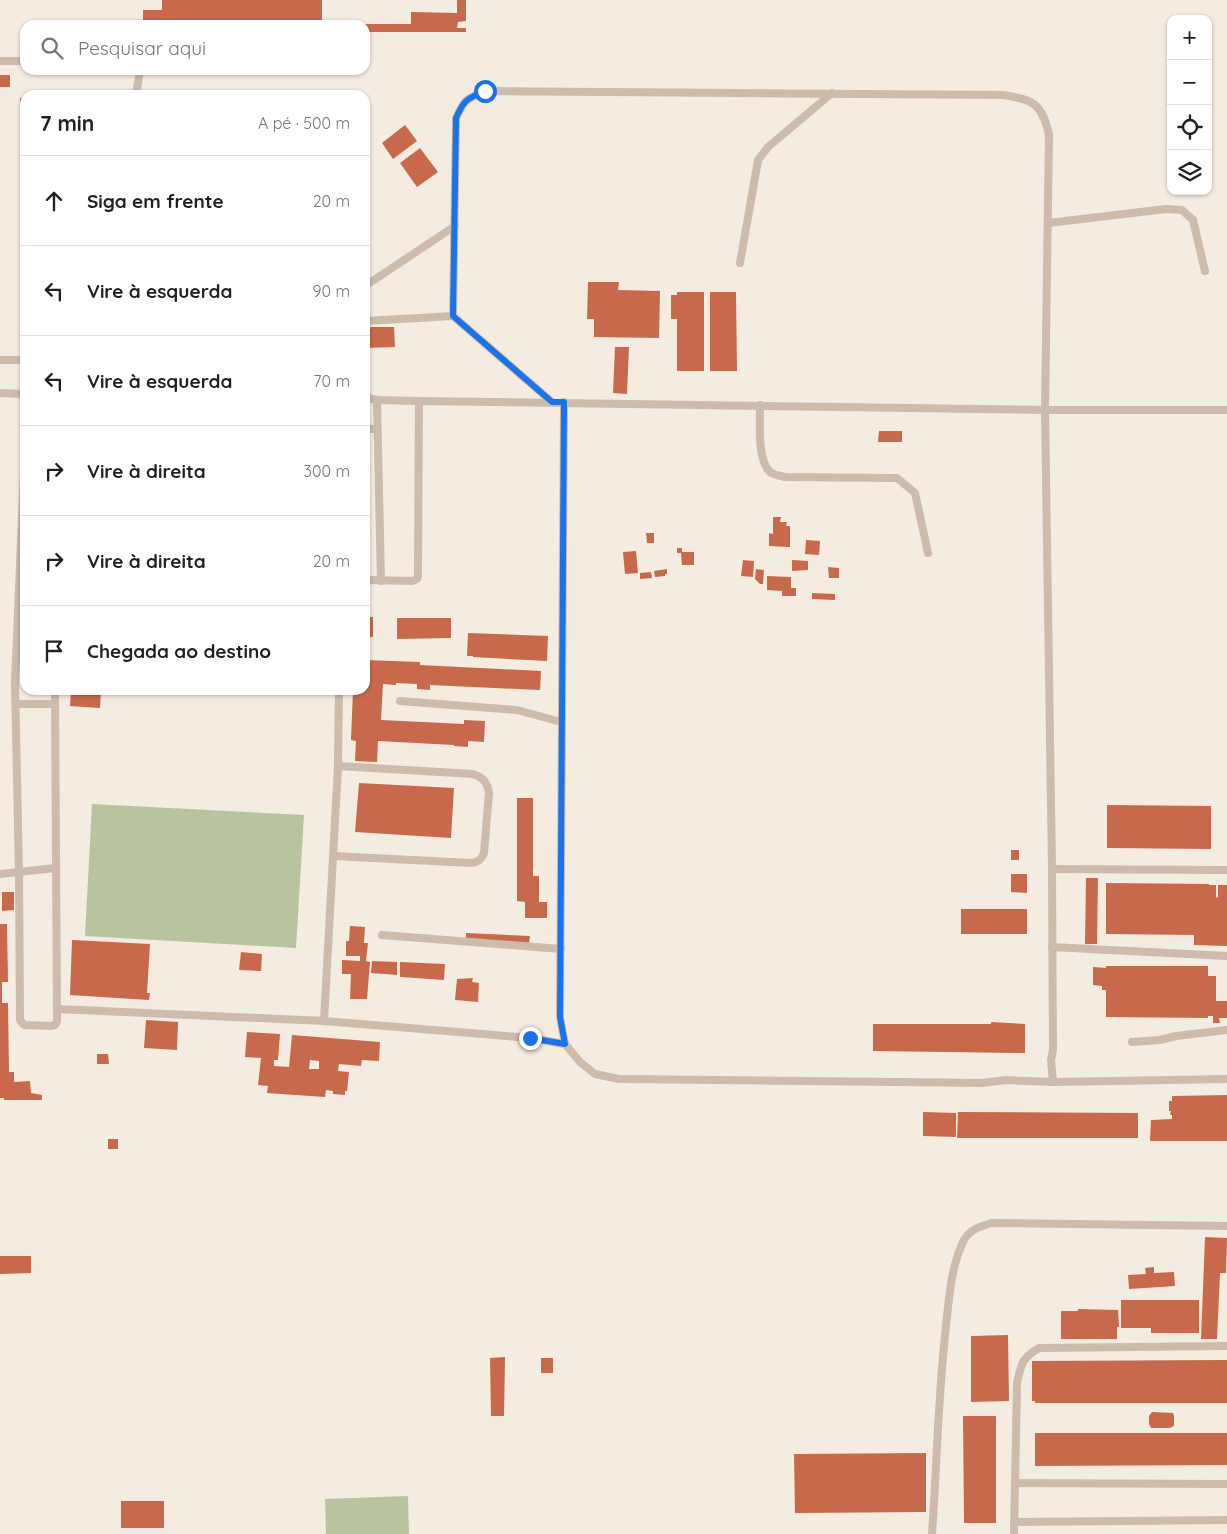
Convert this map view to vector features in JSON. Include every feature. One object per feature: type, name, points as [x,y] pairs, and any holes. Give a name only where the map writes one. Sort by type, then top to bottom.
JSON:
[{"type":"lane","points":[[0,61],[20,61]]},
{"type":"lane","points":[[137,90],[139,75]]},
{"type":"lane","points":[[453,316],[456,118],[463,103],[485,91],[1003,95],[1025,98],[1038,106],[1045,116],[1049,134],[1045,410],[1052,870],[1051,1060],[1053,1082]]},
{"type":"lane","points":[[740,263],[758,160],[768,147],[832,93]]},
{"type":"lane","points":[[1048,223],[1166,209],[1182,210],[1193,220],[1205,270]]},
{"type":"lane","points":[[370,283],[455,226]]},
{"type":"lane","points":[[370,321],[453,316],[552,402]]},
{"type":"lane","points":[[0,360],[20,360]]},
{"type":"lane","points":[[0,393],[20,393]]},
{"type":"lane","points":[[370,398],[419,401],[1045,410],[1227,410]]},
{"type":"lane","points":[[377,400],[381,581]]},
{"type":"lane","points":[[370,580],[413,581],[418,576],[419,401]]},
{"type":"lane","points":[[564,402],[560,1017],[565,1044],[580,1062],[595,1074],[619,1079],[982,1083],[1006,1080],[1053,1082],[1227,1079]]},
{"type":"lane","points":[[760,405],[760,441],[765,466],[772,474],[785,478],[897,478],[915,492],[928,553]]},
{"type":"lane","points":[[370,429],[377,429]]},
{"type":"lane","points":[[20,612],[15,682],[20,1020],[24,1025],[50,1026],[55,1025],[57,1021],[55,695]]},
{"type":"lane","points":[[324,1021],[334,856],[339,695]]},
{"type":"lane","points":[[400,701],[516,710],[562,722]]},
{"type":"lane","points":[[16,704],[55,704]]},
{"type":"lane","points":[[334,856],[477,862],[484,853],[489,793],[487,784],[482,777],[473,774],[338,766]]},
{"type":"lane","points":[[0,874],[56,868]]},
{"type":"lane","points":[[1052,870],[1227,870]]},
{"type":"lane","points":[[382,936],[561,949]]},
{"type":"lane","points":[[1052,946],[1227,956]]},
{"type":"lane","points":[[57,1009],[324,1021],[530,1038],[565,1044]]},
{"type":"lane","points":[[1132,1042],[1160,1040],[1176,1036],[1227,1030]]},
{"type":"lane","points":[[932,1534],[942,1363],[951,1287],[958,1255],[964,1240],[970,1232],[980,1226],[992,1223],[1227,1226]]},
{"type":"lane","points":[[1014,1534],[1017,1383],[1020,1368],[1027,1355],[1039,1348],[1227,1346]]},
{"type":"lane","points":[[1015,1483],[1227,1484]]},
{"type":"lane","points":[[1014,1522],[1227,1520]]},
{"type":"green space","points":[[92,804],[304,815],[296,948],[85,936]]},
{"type":"green space","points":[[408,1496],[409,1534],[326,1534],[325,1499]]},
{"type":"building","points":[[162,0],[322,0],[322,20],[143,20],[143,10],[162,10]]},
{"type":"building","points":[[457,0],[466,0],[466,21],[458,22],[457,28],[466,28],[466,32],[370,32],[370,24],[411,24],[411,12],[457,13]]},
{"type":"building","points":[[0,75],[10,75],[10,87],[0,87]]},
{"type":"building","points":[[405,125],[417,141],[393,159],[382,143]]},
{"type":"building","points":[[420,148],[438,172],[417,187],[400,163]]},
{"type":"building","points":[[588,282],[619,282],[618,290],[660,291],[659,338],[594,337],[594,319],[587,319]]},
{"type":"building","points":[[677,292],[704,292],[704,371],[677,371],[677,319],[671,319],[671,295],[677,295]]},
{"type":"building","points":[[710,292],[736,292],[737,371],[710,371]]},
{"type":"building","points":[[370,327],[394,327],[395,347],[370,348]]},
{"type":"building","points":[[615,347],[629,347],[627,394],[613,393]]},
{"type":"building","points":[[879,431],[902,431],[902,442],[878,442]]},
{"type":"building","points":[[773,517],[781,517],[780,522],[787,522],[786,526],[790,526],[790,547],[769,546],[769,533],[773,534]]},
{"type":"building","points":[[646,533],[654,533],[654,543],[647,543]]},
{"type":"building","points":[[806,540],[820,541],[819,555],[805,554]]},
{"type":"building","points":[[677,548],[682,548],[682,552],[694,552],[694,565],[682,565],[681,553],[677,553]]},
{"type":"building","points":[[636,551],[638,573],[625,574],[623,552]]},
{"type":"building","points":[[743,560],[754,561],[753,577],[741,576]]},
{"type":"building","points":[[792,560],[808,561],[808,570],[792,571]]},
{"type":"building","points":[[828,567],[839,568],[839,578],[829,578]]},
{"type":"building","points":[[667,569],[665,576],[655,577],[654,571]]},
{"type":"building","points":[[756,569],[764,570],[763,584],[760,584],[755,579]]},
{"type":"building","points":[[651,572],[652,578],[640,579],[640,573]]},
{"type":"building","points":[[767,576],[791,577],[791,588],[796,588],[796,596],[782,596],[782,591],[767,590]]},
{"type":"building","points":[[812,593],[835,594],[835,600],[812,599]]},
{"type":"building","points":[[370,617],[373,617],[373,637],[370,637]]},
{"type":"building","points":[[397,618],[451,618],[451,638],[397,639]]},
{"type":"building","points":[[468,633],[548,636],[547,661],[467,656]]},
{"type":"building","points":[[370,660],[420,662],[420,665],[541,671],[540,690],[430,685],[430,690],[417,689],[417,684],[383,684],[381,720],[464,724],[464,720],[485,721],[484,742],[468,741],[468,747],[378,741],[377,762],[355,761],[356,741],[351,740],[353,695],[370,695]]},
{"type":"building","points":[[71,695],[101,695],[100,708],[70,706]]},
{"type":"building","points":[[359,783],[454,788],[451,838],[355,832]]},
{"type":"building","points":[[517,798],[533,798],[533,876],[539,876],[539,902],[547,902],[547,918],[525,918],[525,902],[517,901]]},
{"type":"building","points":[[1107,805],[1211,806],[1211,849],[1107,848]]},
{"type":"building","points":[[1011,850],[1019,850],[1019,860],[1011,860]]},
{"type":"building","points":[[1011,874],[1027,874],[1027,893],[1011,892]]},
{"type":"building","points":[[1086,878],[1098,878],[1097,944],[1085,944]]},
{"type":"building","points":[[1106,883],[1209,884],[1216,885],[1216,897],[1218,898],[1218,885],[1227,885],[1227,946],[1194,945],[1194,935],[1106,934]]},
{"type":"building","points":[[2,892],[14,892],[14,910],[2,911]]},
{"type":"building","points":[[961,909],[1027,909],[1027,934],[961,934]]},
{"type":"building","points":[[0,924],[7,924],[8,982],[2,982],[2,1003],[8,1003],[9,1072],[14,1072],[14,1082],[30,1081],[31,1093],[42,1095],[42,1100],[4,1100],[4,1098],[0,1098]]},
{"type":"building","points":[[350,926],[365,927],[364,943],[368,943],[366,961],[370,962],[367,999],[350,999],[351,974],[342,974],[342,960],[360,961],[360,956],[346,956],[346,941],[349,941]]},
{"type":"building","points":[[466,933],[530,936],[529,943],[466,940]]},
{"type":"building","points":[[72,940],[150,944],[147,993],[150,993],[149,1000],[70,995]]},
{"type":"building","points":[[241,952],[262,954],[261,971],[239,970]]},
{"type":"building","points":[[372,961],[397,962],[397,975],[371,973]]},
{"type":"building","points":[[400,962],[445,964],[444,980],[400,977]]},
{"type":"building","points":[[1106,966],[1208,966],[1208,976],[1216,976],[1216,1001],[1227,1001],[1227,1018],[1219,1018],[1220,1023],[1213,1023],[1213,1016],[1208,1016],[1208,1018],[1106,1017],[1106,990],[1102,990],[1102,986],[1093,985],[1093,967],[1106,968]]},
{"type":"building","points":[[473,978],[472,982],[479,983],[478,1002],[455,1000],[457,979]]},
{"type":"building","points":[[146,1020],[178,1022],[177,1050],[144,1048]]},
{"type":"building","points":[[991,1022],[1025,1024],[1025,1053],[873,1051],[873,1024],[991,1024]]},
{"type":"building","points":[[247,1032],[280,1034],[278,1060],[274,1060],[274,1066],[289,1067],[292,1035],[380,1042],[379,1061],[362,1060],[361,1066],[339,1064],[338,1071],[349,1072],[345,1095],[333,1094],[333,1091],[326,1090],[325,1097],[267,1093],[268,1086],[258,1085],[261,1058],[245,1057]],"holes":[[[310,1060],[319,1061],[319,1069],[309,1069]]]},
{"type":"building","points":[[97,1054],[108,1054],[109,1064],[97,1064]]},
{"type":"building","points":[[1227,1095],[1227,1141],[1150,1141],[1151,1120],[1172,1119],[1171,1111],[1169,1111],[1169,1101],[1172,1101],[1172,1096]]},
{"type":"building","points":[[923,1112],[956,1113],[956,1137],[923,1136]]},
{"type":"building","points":[[958,1112],[1138,1113],[1138,1138],[957,1138]]},
{"type":"building","points":[[108,1139],[118,1139],[118,1149],[108,1149]]},
{"type":"building","points":[[1205,1237],[1227,1238],[1226,1273],[1220,1273],[1217,1339],[1201,1339]]},
{"type":"building","points":[[0,1256],[31,1256],[31,1273],[0,1274]]},
{"type":"building","points":[[1154,1267],[1154,1273],[1174,1272],[1175,1286],[1129,1289],[1128,1275],[1146,1274],[1145,1268]]},
{"type":"building","points":[[1121,1300],[1199,1300],[1199,1333],[1151,1333],[1151,1328],[1121,1328]]},
{"type":"building","points":[[1078,1309],[1118,1310],[1119,1327],[1117,1327],[1117,1339],[1061,1339],[1061,1311],[1078,1311]]},
{"type":"building","points":[[1008,1335],[1009,1401],[971,1402],[971,1336]]},
{"type":"building","points":[[505,1357],[504,1416],[491,1416],[490,1358]]},
{"type":"building","points":[[541,1358],[553,1358],[553,1373],[541,1373]]},
{"type":"building","points":[[1227,1360],[1227,1403],[1035,1403],[1035,1401],[1032,1401],[1032,1361]]},
{"type":"building","points":[[1152,1412],[1173,1413],[1174,1426],[1170,1428],[1151,1428],[1149,1416]]},
{"type":"building","points":[[963,1416],[996,1416],[996,1523],[964,1523]]},
{"type":"building","points":[[1035,1433],[1227,1433],[1227,1465],[1035,1466]]},
{"type":"building","points":[[926,1453],[926,1512],[795,1513],[794,1454]]},
{"type":"building","points":[[121,1501],[164,1501],[164,1528],[121,1528]]},
{"type":"route","points":[[485,91],[463,103],[456,118],[453,316],[552,402],[564,402],[560,1017],[565,1044],[530,1038]]}]
